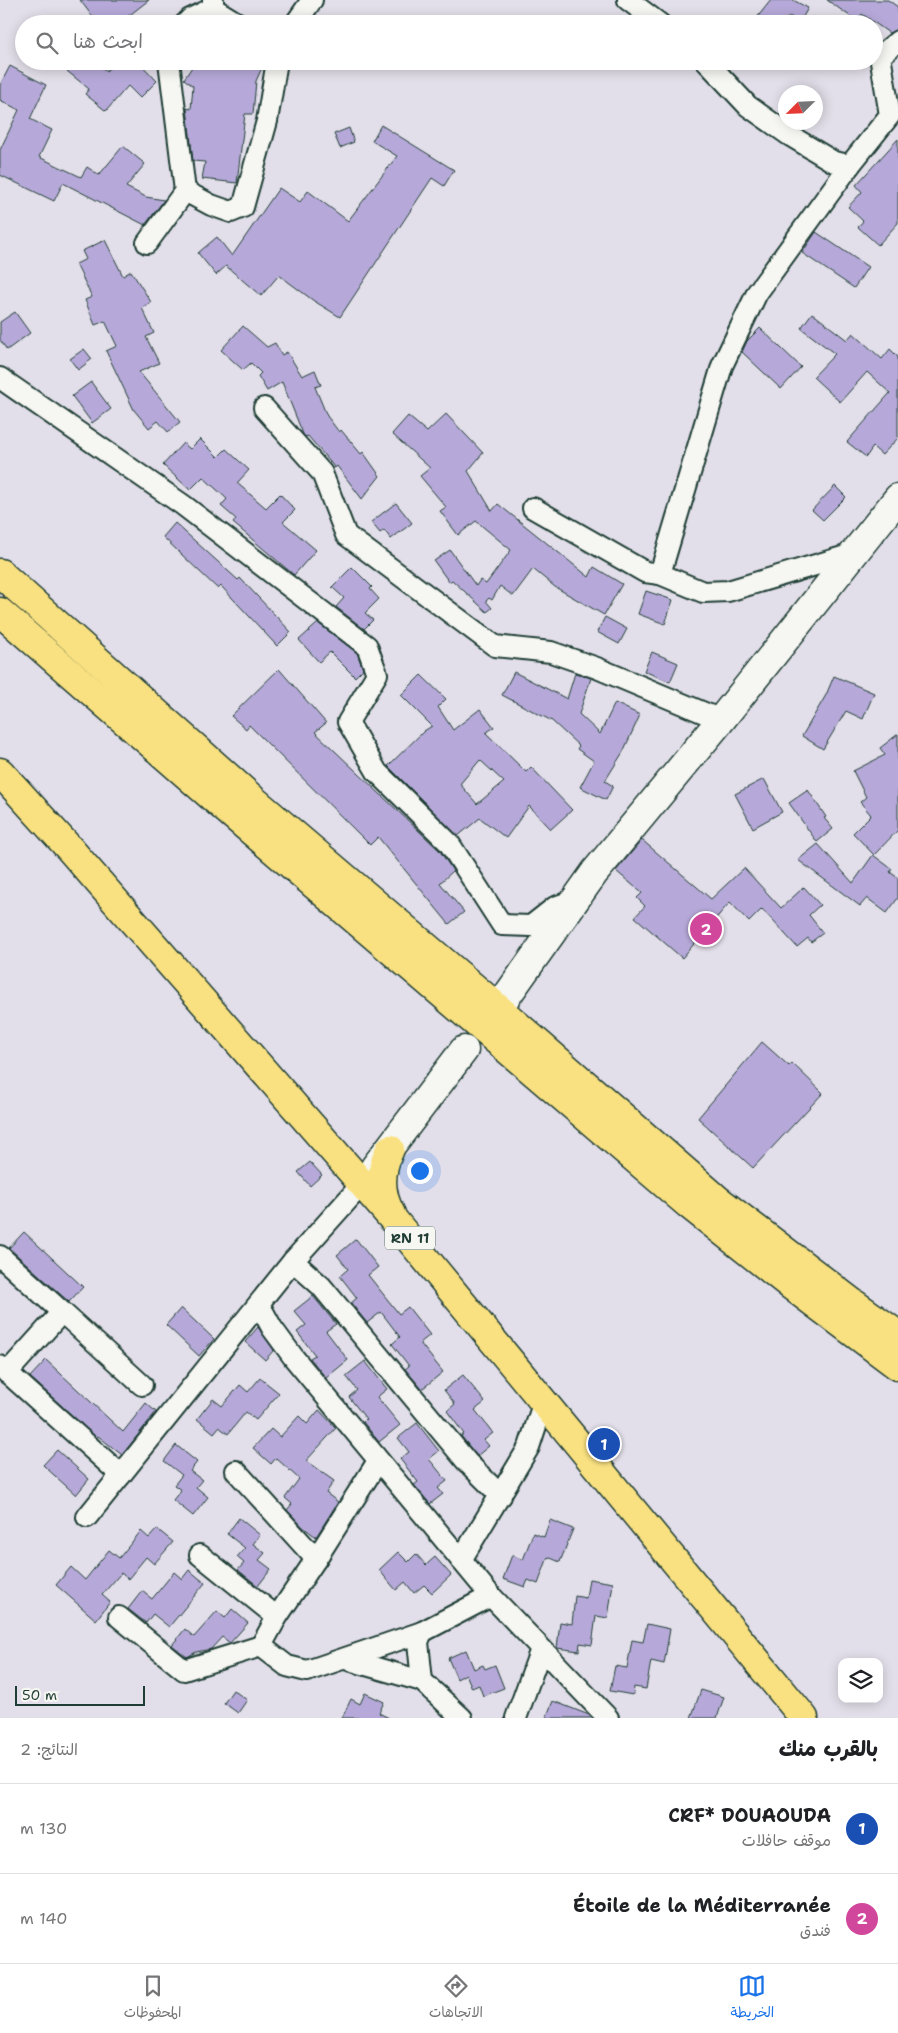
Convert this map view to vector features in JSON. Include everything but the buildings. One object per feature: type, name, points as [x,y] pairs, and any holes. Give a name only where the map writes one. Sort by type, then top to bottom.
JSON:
[{"type":"main road","points":[[499,1007],[595,872],[721,720],[898,498]]},
{"type":"main road","points":[[0,572],[255,801],[484,996],[717,1199],[898,1335]]},
{"type":"main road","points":[[0,612],[228,812],[688,1204],[789,1284],[898,1366]]},
{"type":"main road","name":"RN 11","points":[[0,772],[69,848],[392,1218],[804,1718]]},
{"type":"main road","points":[[362,1184],[464,1050]]},
{"type":"main road","points":[[331,1149],[346,1158],[356,1160],[374,1158],[390,1149]]},
{"type":"main road","points":[[390,1149],[382,1178],[384,1199],[392,1218]]},
{"type":"street","points":[[301,15],[312,0]]},
{"type":"street","points":[[628,0],[648,15]]},
{"type":"street","points":[[198,15],[213,4],[227,15]]},
{"type":"street","points":[[883,54],[898,41]]},
{"type":"street","points":[[660,574],[722,366],[757,293],[850,165],[894,113],[883,68]]},
{"type":"street","points":[[147,243],[185,191],[170,70]]},
{"type":"street","points":[[185,191],[211,205],[230,212],[243,207],[267,121],[276,70]]},
{"type":"street","points":[[715,70],[754,110],[789,135],[834,162],[850,165]]},
{"type":"street","points":[[0,378],[183,505],[367,646],[378,674],[348,722],[377,772],[449,843],[502,925],[531,926],[555,907],[575,900]]},
{"type":"street","points":[[264,408],[322,473],[346,535],[496,646],[551,652],[597,668],[721,720]]},
{"type":"street","points":[[533,508],[645,572],[660,574],[702,592],[728,591],[856,553]]},
{"type":"street","points":[[87,1517],[294,1261],[362,1184]]},
{"type":"street","points":[[0,1256],[142,1385]]},
{"type":"street","points":[[294,1261],[321,1286],[467,1462],[501,1496]]},
{"type":"street","points":[[259,1304],[272,1328],[283,1343],[378,1461],[491,1596],[608,1718]]},
{"type":"street","points":[[62,1312],[4,1369],[121,1475]]},
{"type":"street","points":[[461,1560],[529,1447],[544,1401]]},
{"type":"street","points":[[119,1618],[184,1670],[260,1646],[276,1617],[316,1559],[378,1461]]},
{"type":"street","points":[[236,1472],[316,1559]]},
{"type":"street","points":[[200,1555],[276,1617]]},
{"type":"street","points":[[260,1646],[288,1666],[307,1671],[422,1632],[491,1596]]},
{"type":"street","points":[[422,1632],[418,1642],[422,1681]]},
{"type":"street","points":[[516,1718],[541,1649]]},
{"type":"street","points":[[345,1659],[422,1681],[462,1718]]},
{"type":"place","name":"Étoile de la Méditerranée","points":[[706,929]]},
{"type":"place","name":"CRF* DOUAOUDA","points":[[604,1444]]}]
